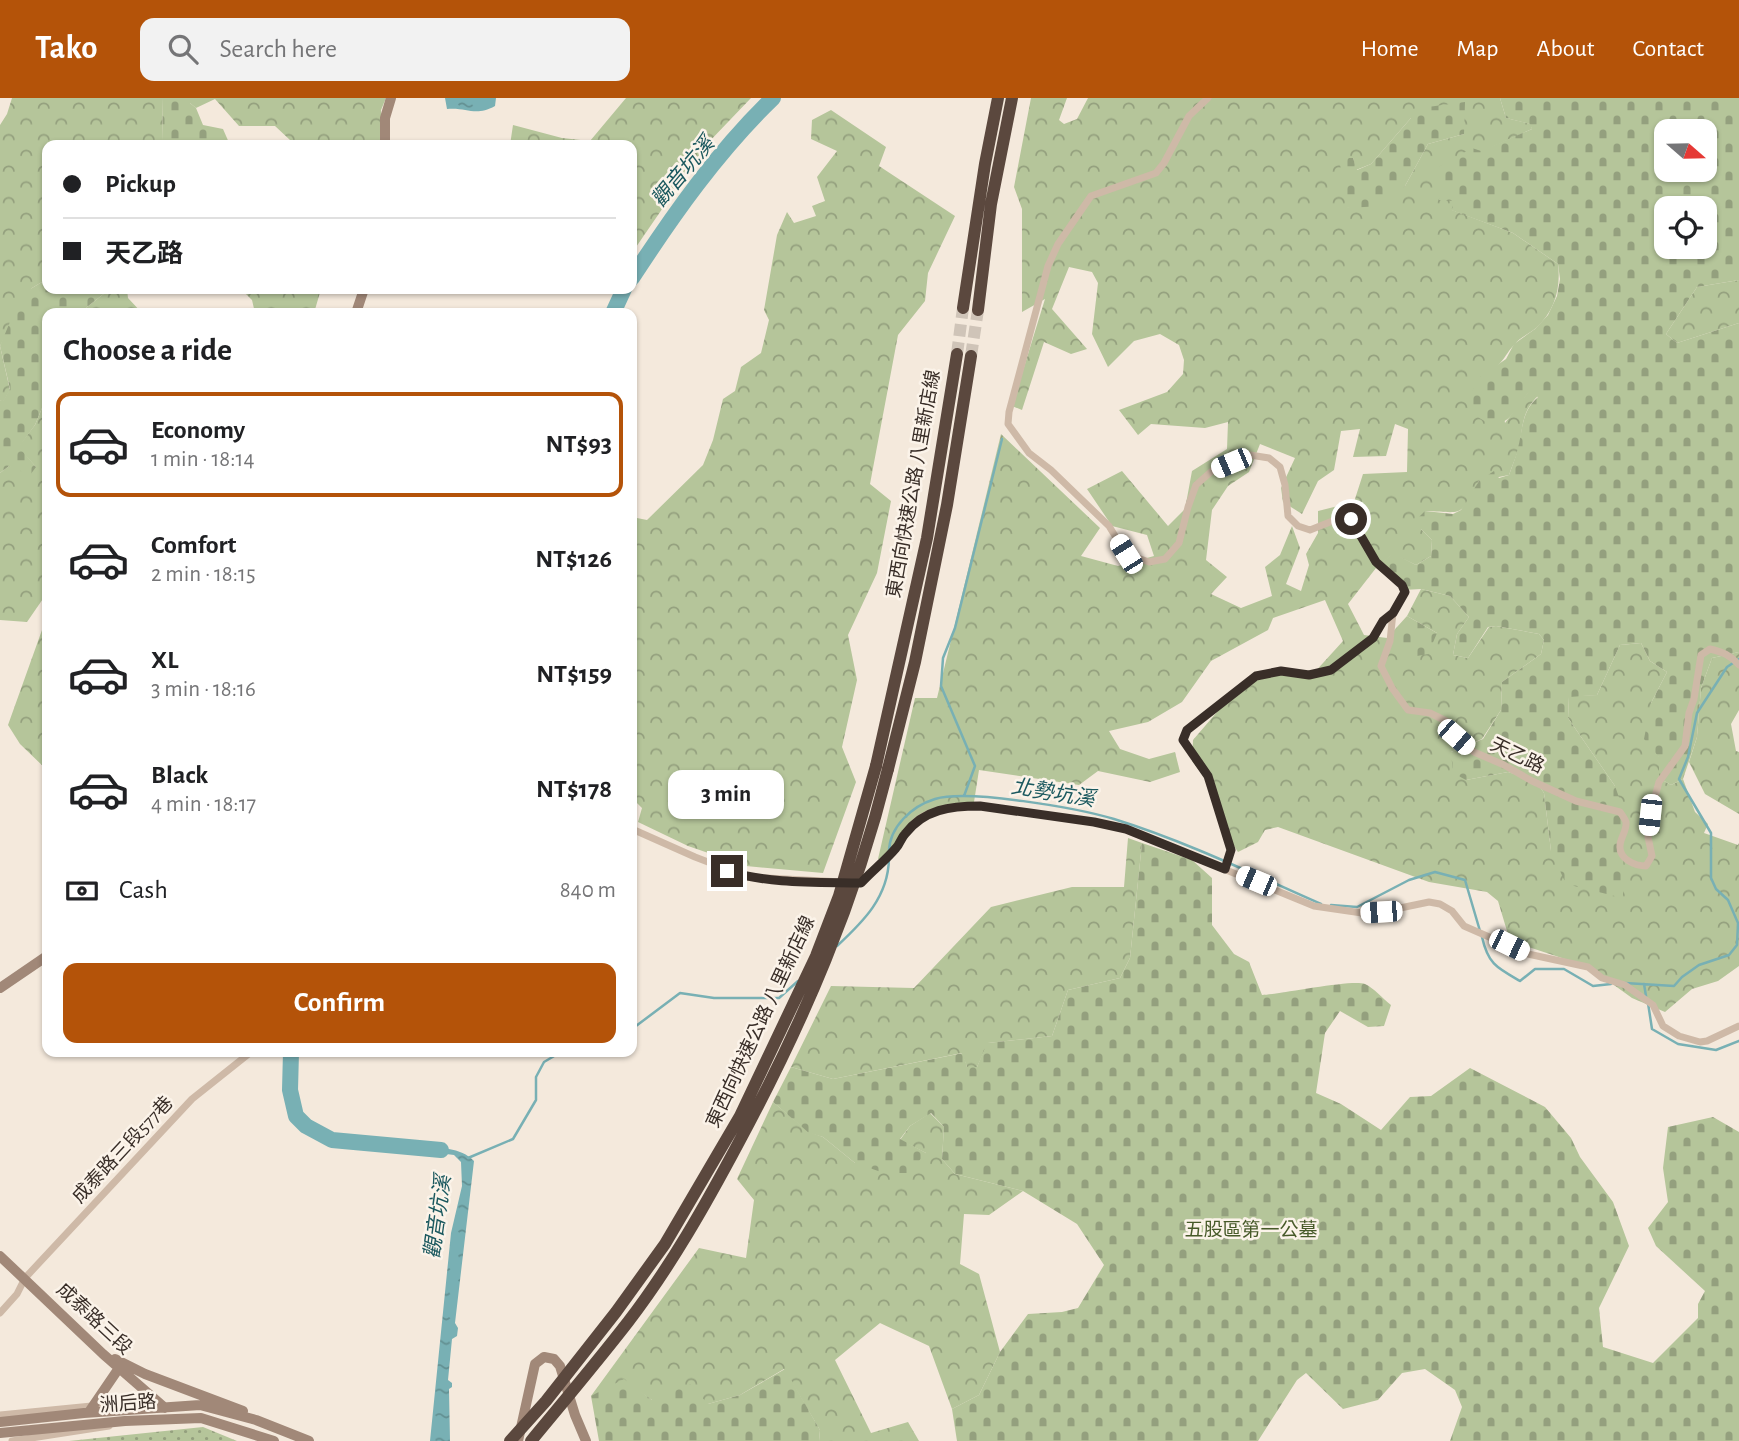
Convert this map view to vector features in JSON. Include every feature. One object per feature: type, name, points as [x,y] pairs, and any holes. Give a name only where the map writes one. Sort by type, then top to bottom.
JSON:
[{"type":"highway","points":[[978,310],[985,203],[998,98]]},
{"type":"highway","points":[[963,308],[985,203],[1012,98]]},
{"type":"highway","name":"東西向快速公路 八里新店線","points":[[531,1441],[629,1321],[680,1246],[750,1122],[793,1036],[844,917],[872,834],[882,767],[927,538],[957,354]]},
{"type":"highway","name":"東西向快速公路 八里新店線","points":[[510,1441],[546,1401],[666,1244],[740,1115],[816,956],[839,897],[915,662],[945,518],[971,356]]},
{"type":"main road","points":[[385,140],[385,118],[391,98]]},
{"type":"main road","points":[[0,988],[42,959]]},
{"type":"main road","name":"成泰路三段","points":[[0,1256],[103,1354],[164,1406],[173,1418]]},
{"type":"main road","points":[[103,1354],[145,1374],[257,1416],[290,1433]]},
{"type":"main road","points":[[518,1441],[535,1364],[544,1357],[554,1359],[560,1366],[586,1441]]},
{"type":"main road","points":[[0,1433],[88,1414],[120,1368]]},
{"type":"main road","points":[[164,1406],[200,1405],[256,1420],[309,1441]]},
{"type":"main road","name":"洲后路","points":[[124,1415],[164,1406]]},
{"type":"main road","points":[[0,1422],[88,1414]]},
{"type":"main road","name":"洲后路","points":[[88,1414],[173,1418]]},
{"type":"main road","points":[[173,1418],[201,1418],[274,1441]]},
{"type":"street","points":[[1208,98],[1189,116],[1156,173],[1091,196],[1069,226],[1048,266],[1009,412],[1009,424],[1030,453],[1109,526],[1126,554],[1149,562],[1165,559],[1178,543],[1196,485],[1213,470],[1250,455],[1269,458],[1280,467],[1288,516],[1298,526],[1310,530],[1335,520],[1351,519],[1376,562],[1402,585],[1405,592],[1393,613],[1383,621],[1373,638],[1331,670],[1309,675],[1281,671],[1256,676],[1187,730],[1183,740],[1208,776],[1231,850],[1225,869]]},
{"type":"street","name":"天乙路","points":[[1393,613],[1390,640],[1381,666],[1392,688],[1408,710],[1430,713],[1448,722],[1456,737],[1474,752],[1532,781],[1576,801],[1620,812],[1626,825],[1620,846],[1621,853],[1639,866],[1646,866],[1653,856],[1648,837],[1650,815],[1659,782],[1674,764],[1688,738],[1689,713],[1696,691],[1701,655],[1710,649],[1723,652],[1731,655],[1739,665]]},
{"type":"street","points":[[637,830],[695,858],[747,877],[861,883],[898,846],[916,821],[939,810],[980,806],[1094,822],[1126,829],[1302,902],[1334,910],[1381,912],[1429,902],[1440,904],[1452,911],[1464,926],[1528,954],[1588,967],[1602,978],[1625,985],[1653,1005],[1663,1026],[1679,1036],[1700,1042],[1707,1041],[1739,1027]]},
{"type":"street","name":"成泰路三段577巷","points":[[0,1313],[17,1294],[25,1278],[192,1100],[245,1057]]},
{"type":"street","points":[[0,1415],[88,1414],[112,1404],[124,1415],[102,1428],[12,1441]]},
{"type":"green space","points":[[12,98],[163,98],[162,140],[42,140],[42,282],[32,288],[0,346],[0,125]]},
{"type":"green space","points":[[163,98],[190,98],[190,103],[196,108],[203,125],[223,129],[228,140],[162,140]]},
{"type":"green space","points":[[190,98],[386,98],[381,110],[381,140],[290,140],[275,126],[239,126],[215,99],[196,108],[190,103]]},
{"type":"green space","points":[[626,98],[751,98],[706,145],[637,246],[637,140],[591,140]]},
{"type":"green space","points":[[1031,98],[1067,98],[1059,120],[1064,124],[1077,119],[1088,98],[1500,98],[1506,118],[1531,124],[1532,129],[1481,152],[1441,180],[1456,201],[1452,210],[1513,233],[1558,264],[1557,290],[1548,314],[1536,328],[1516,343],[1497,366],[1505,423],[1529,391],[1538,396],[1528,408],[1519,448],[1509,475],[1479,481],[1468,502],[1459,511],[1425,511],[1421,529],[1432,540],[1431,556],[1416,565],[1393,554],[1376,568],[1348,604],[1364,635],[1387,638],[1437,633],[1407,616],[1421,589],[1450,596],[1469,617],[1457,634],[1453,655],[1468,658],[1489,627],[1539,634],[1544,640],[1541,654],[1502,682],[1501,710],[1482,739],[1451,752],[1466,780],[1508,772],[1536,781],[1544,793],[1551,851],[1615,786],[1568,718],[1569,696],[1597,695],[1620,645],[1641,643],[1650,661],[1667,672],[1651,703],[1659,757],[1659,778],[1671,785],[1683,779],[1695,812],[1708,824],[1704,833],[1738,845],[1739,843],[1739,966],[1718,981],[1692,989],[1665,1012],[1632,998],[1589,967],[1510,941],[1498,901],[1487,892],[1429,882],[1278,827],[1265,830],[1258,842],[1238,852],[1226,834],[1218,795],[1192,761],[1193,740],[1235,691],[1268,675],[1313,674],[1343,641],[1325,600],[1273,618],[1268,630],[1211,661],[1182,702],[1148,722],[1109,731],[1120,749],[1149,759],[1175,752],[1180,772],[1150,782],[1098,771],[1079,785],[979,770],[974,802],[939,808],[916,818],[887,862],[878,859],[915,698],[937,698],[1001,434],[1100,528],[1081,556],[1118,566],[1154,556],[1147,535],[1112,526],[1087,489],[1122,471],[1168,526],[1185,509],[1192,471],[1227,449],[1228,422],[1205,428],[1151,424],[1138,435],[1119,410],[1167,392],[1183,374],[1184,360],[1179,345],[1160,334],[1134,341],[1108,367],[1092,334],[1098,283],[1092,272],[1069,267],[1052,309],[1087,349],[1071,354],[1044,342],[1022,410],[1012,406],[1045,299],[1022,312],[1022,209],[1014,187]],"holes":[[[1411,118],[1464,134],[1428,144],[1405,186],[1347,208],[1353,158],[1356,170],[1371,164]],[[1395,424],[1408,429],[1407,472],[1363,474],[1354,502],[1318,511],[1318,533],[1306,554],[1309,565],[1301,591],[1286,584],[1300,548],[1292,526],[1280,555],[1265,567],[1272,596],[1241,608],[1211,594],[1227,577],[1206,560],[1212,510],[1228,486],[1249,472],[1260,444],[1295,458],[1281,488],[1283,502],[1302,514],[1318,481],[1334,470],[1341,431],[1360,429],[1353,457],[1386,456]]]},
{"type":"green space","points":[[1500,98],[1739,98],[1739,280],[1697,287],[1666,334],[1677,343],[1739,323],[1739,652],[1712,658],[1701,688],[1697,737],[1683,779],[1671,785],[1659,778],[1659,757],[1644,739],[1651,703],[1667,672],[1650,661],[1641,643],[1620,645],[1597,695],[1569,697],[1568,718],[1615,786],[1624,812],[1623,898],[1566,884],[1551,851],[1544,793],[1536,781],[1508,772],[1466,780],[1453,773],[1451,752],[1483,739],[1501,710],[1502,682],[1541,654],[1544,640],[1539,634],[1488,627],[1468,658],[1453,655],[1457,634],[1469,617],[1450,596],[1421,589],[1404,590],[1376,568],[1393,553],[1416,565],[1431,556],[1432,540],[1421,529],[1417,519],[1425,511],[1453,514],[1461,510],[1479,481],[1494,471],[1499,478],[1509,475],[1528,409],[1538,397],[1529,392],[1509,418],[1497,424],[1478,417],[1468,401],[1477,379],[1506,359],[1514,344],[1535,329],[1548,315],[1557,296],[1560,279],[1558,264],[1513,233],[1451,210],[1455,201],[1439,200],[1441,180],[1428,173],[1472,148],[1481,151],[1532,129],[1530,124],[1506,118]]},
{"type":"green space","points":[[1465,102],[1464,134],[1428,144],[1405,186],[1381,206],[1347,208],[1339,158],[1353,158],[1357,170],[1371,164],[1411,118],[1413,109]]},
{"type":"green space","points":[[831,110],[886,147],[879,166],[955,216],[928,273],[925,301],[898,335],[870,484],[891,501],[877,573],[848,635],[857,680],[842,747],[856,782],[823,873],[746,866],[688,846],[638,822],[642,808],[637,803],[637,518],[647,520],[703,465],[713,440],[723,399],[735,391],[741,367],[761,353],[769,320],[764,310],[777,235],[787,212],[794,223],[816,216],[812,206],[825,201],[817,177],[837,151],[811,139],[812,120]]},
{"type":"green space","points":[[513,125],[581,140],[511,140]]},
{"type":"green space","points":[[1739,280],[1739,323],[1677,343],[1666,334],[1697,287]]},
{"type":"green space","points":[[42,282],[42,294],[104,294],[86,308],[42,308],[42,408],[35,425],[19,447],[36,467],[30,475],[9,466],[0,473],[0,400],[3,401],[10,389],[0,346],[17,305],[32,288]]},
{"type":"green space","points":[[104,294],[128,294],[137,308],[86,308]]},
{"type":"green space","points":[[246,294],[320,294],[315,308],[254,308],[252,300]]},
{"type":"green space","points":[[0,346],[10,390],[3,402],[0,400]]},
{"type":"green space","points":[[42,408],[42,600],[27,622],[0,620],[0,473],[9,466],[36,467],[18,447],[35,425]]},
{"type":"green space","points":[[1407,616],[1437,633],[1428,654],[1406,658],[1387,638]]},
{"type":"green space","points":[[42,630],[42,765],[20,744],[8,725]]},
{"type":"green space","points":[[1739,652],[1739,710],[1731,724],[1736,751],[1739,752],[1739,814],[1705,794],[1689,762],[1697,737],[1701,688],[1712,658]]},
{"type":"green space","points":[[1128,838],[1142,843],[1130,958],[1120,978],[1068,990],[1052,1036],[988,1043],[977,1067],[967,1067],[962,1053],[833,1079],[791,1067],[831,986],[914,988],[991,907],[1072,887],[1124,887]]},
{"type":"green space","name":"五股區第一公墓","points":[[1142,843],[1192,860],[1212,878],[1212,925],[1234,954],[1249,962],[1262,995],[1358,983],[1368,986],[1391,1005],[1384,1026],[1368,1027],[1340,1011],[1325,1033],[1316,1093],[1341,1104],[1381,1130],[1410,1097],[1431,1096],[1470,1068],[1545,1107],[1571,1138],[1580,1157],[1613,1202],[1629,1246],[1599,1308],[1603,1347],[1653,1363],[1698,1318],[1698,1304],[1705,1291],[1656,1246],[1648,1228],[1668,1202],[1663,1168],[1668,1127],[1713,1117],[1739,1132],[1739,1441],[1450,1441],[1462,1407],[1455,1390],[1425,1369],[1402,1373],[1378,1400],[1343,1409],[1306,1373],[1297,1380],[1258,1441],[957,1441],[952,1409],[979,1395],[1000,1352],[1028,1314],[1078,1308],[1104,1265],[1077,1224],[1023,1191],[955,1174],[942,1159],[944,1127],[931,1113],[910,1126],[900,1139],[926,1153],[908,1173],[884,1173],[855,1163],[823,1137],[809,1133],[773,1102],[791,1067],[833,1079],[963,1053],[967,1067],[977,1067],[987,1043],[1052,1036],[1068,990],[1120,978],[1130,958]]},
{"type":"green space","points":[[773,1102],[809,1132],[823,1137],[855,1163],[926,1153],[900,1140],[910,1126],[930,1113],[944,1127],[942,1159],[955,1174],[1023,1191],[989,1215],[964,1214],[960,1264],[979,1274],[1000,1352],[979,1395],[952,1409],[929,1346],[880,1323],[835,1360],[871,1433],[908,1422],[919,1441],[819,1441],[820,1430],[784,1369],[740,1395],[708,1404],[652,1400],[640,1392],[591,1396],[699,1248],[746,1258],[754,1200],[737,1179]]},
{"type":"green space","points":[[785,1369],[820,1430],[819,1441],[599,1441],[591,1396],[624,1379],[652,1400],[690,1384],[708,1404],[740,1395]]},
{"type":"green space","points":[[203,1427],[237,1441],[69,1441]]},
{"type":"water","points":[[445,98],[496,98],[495,106],[476,111],[447,109]]},
{"type":"water","points":[[421,1145],[463,1153],[474,1161],[455,1323],[458,1328],[457,1336],[452,1339],[448,1380],[452,1383],[449,1389],[450,1441],[430,1441],[451,1233],[462,1186],[461,1162],[454,1155],[423,1151]]},
{"type":"waterway","name":"觀音坑溪","points":[[637,271],[697,184],[773,98]]},
{"type":"waterway","name":"觀音坑溪","points":[[615,308],[622,294]]},
{"type":"waterway","points":[[964,796],[975,766],[941,686],[943,658],[955,628],[1002,439]]},
{"type":"waterway","points":[[1625,983],[1674,986],[1699,965],[1729,955],[1737,945],[1738,923],[1728,900],[1716,889],[1711,878],[1711,833],[1679,779],[1688,757],[1697,713],[1727,667],[1739,659]]},
{"type":"waterway","name":"北勢坑溪","points":[[889,852],[897,826],[910,812],[926,802],[972,796],[1023,801],[1114,819],[1167,837],[1321,904]]},
{"type":"waterway","name":"北勢坑溪","points":[[837,946],[865,918],[879,897],[888,873],[889,859]]},
{"type":"waterway","name":"北勢坑溪","points":[[1331,905],[1357,907],[1409,880],[1435,872],[1465,880],[1480,931]]},
{"type":"waterway","name":"北勢坑溪","points":[[1482,937],[1487,953],[1495,964],[1520,981],[1535,969],[1564,969],[1593,986],[1611,984]]},
{"type":"waterway","name":"北勢坑溪","points":[[637,1025],[680,993],[714,998],[779,998],[798,981]]},
{"type":"waterway","name":"北勢坑溪","points":[[1644,984],[1646,996]]},
{"type":"waterway","name":"北勢坑溪","points":[[1648,1003],[1652,1029],[1678,1044],[1716,1050],[1739,1041]]},
{"type":"waterway","name":"觀音坑溪","points":[[291,1057],[290,1090],[296,1116],[306,1126],[332,1140],[441,1150]]},
{"type":"waterway","name":"北勢坑溪","points":[[468,1158],[513,1139],[536,1100],[536,1077],[544,1062],[552,1057]]},
{"type":"tunnel","points":[[957,354],[963,308]]},
{"type":"tunnel","points":[[971,356],[978,310]]},
{"type":"route","points":[[727,871],[747,877],[861,883],[898,846],[916,821],[939,810],[961,806],[980,806],[1126,829],[1225,869],[1231,850],[1208,776],[1183,740],[1187,730],[1256,676],[1281,671],[1309,675],[1331,670],[1373,638],[1383,621],[1393,613],[1405,592],[1402,585],[1376,562],[1351,519]]}]
